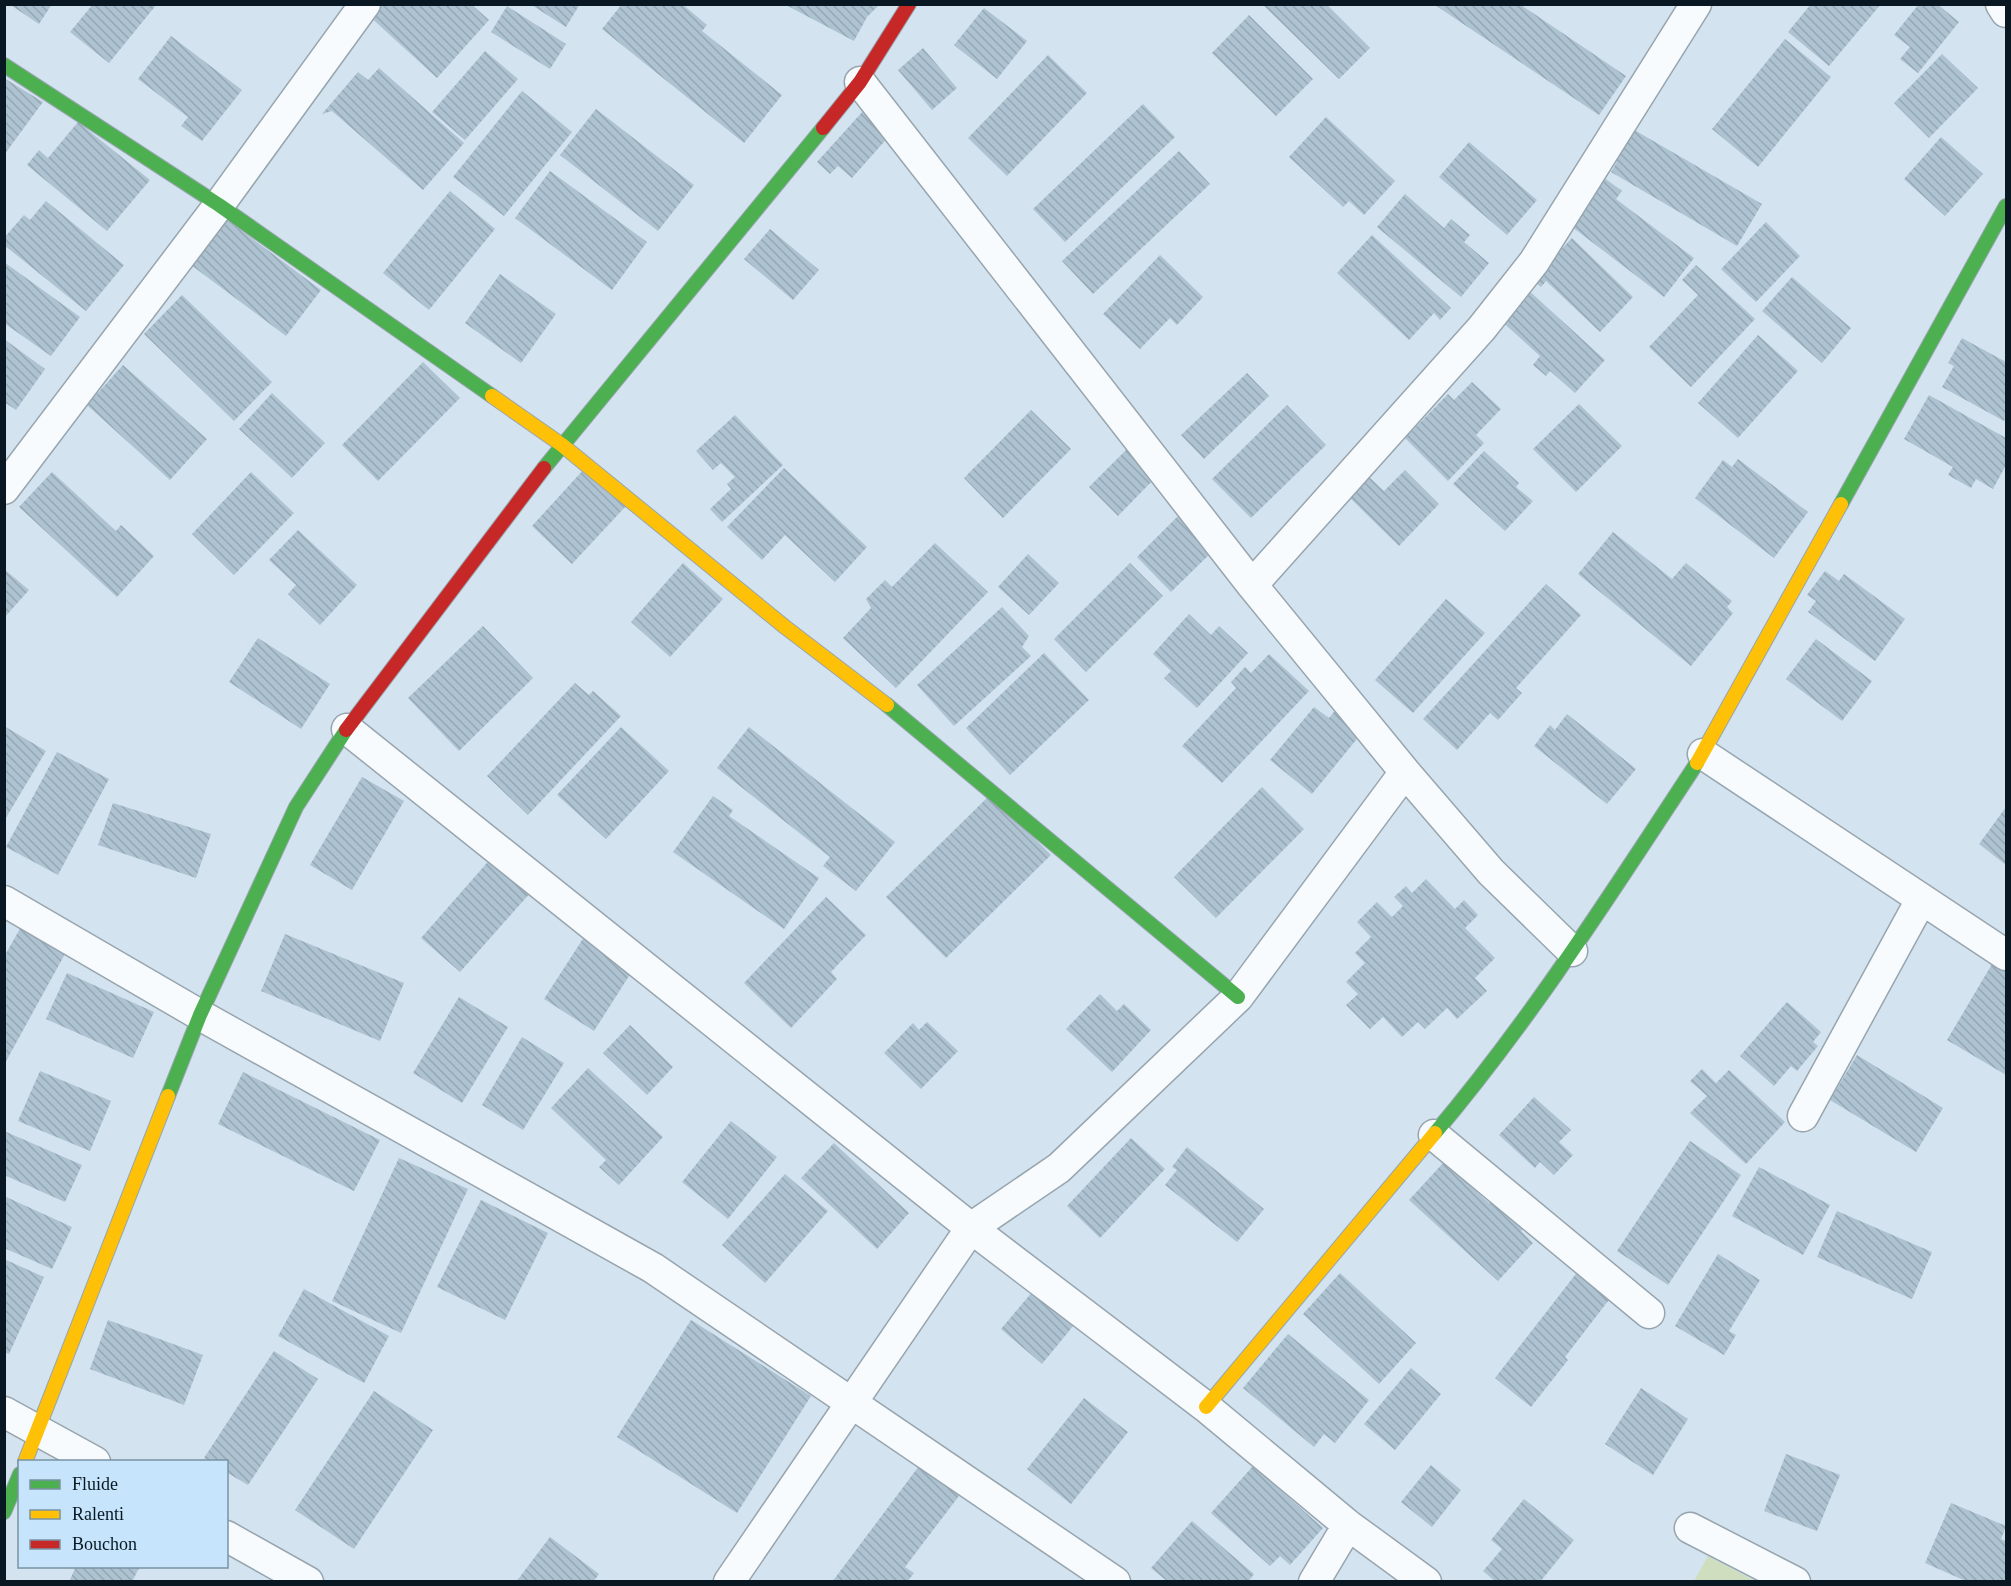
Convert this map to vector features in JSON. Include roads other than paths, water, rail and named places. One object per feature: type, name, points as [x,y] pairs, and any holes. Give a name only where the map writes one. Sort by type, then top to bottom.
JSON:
[{"type":"street","points":[[4,489],[219,205],[365,4]]},
{"type":"street","points":[[25,1460],[200,1015],[296,807],[347,729],[562,445],[860,82],[909,4]]},
{"type":"street","points":[[1252,585],[1482,328],[1534,262],[1696,4]]},
{"type":"street","points":[[2001,4],[2007,12]]},
{"type":"street","points":[[4,65],[219,205],[562,445],[785,627],[892,709],[1238,997]]},
{"type":"street","points":[[860,82],[1252,585],[1405,772],[1491,872],[1572,951]]},
{"type":"street","points":[[1206,1407],[1476,1085],[1572,951],[1703,754],[2007,206]]},
{"type":"street","points":[[347,729],[971,1228],[1206,1407],[1348,1526],[1426,1581]]},
{"type":"street","points":[[1703,754],[2007,955]]},
{"type":"street","points":[[729,1581],[971,1228],[1059,1167],[1238,997],[1405,772]]},
{"type":"street","points":[[1803,1116],[1921,900]]},
{"type":"street","points":[[4,901],[200,1015],[653,1268],[1116,1581]]},
{"type":"street","points":[[1434,1135],[1648,1313]]},
{"type":"street","points":[[4,1412],[93,1460]]},
{"type":"street","points":[[4,1512],[18,1479]]},
{"type":"street","points":[[1314,1581],[1348,1526]]},
{"type":"street","points":[[1690,1528],[1795,1581]]},
{"type":"street","points":[[228,1537],[308,1581]]}]
